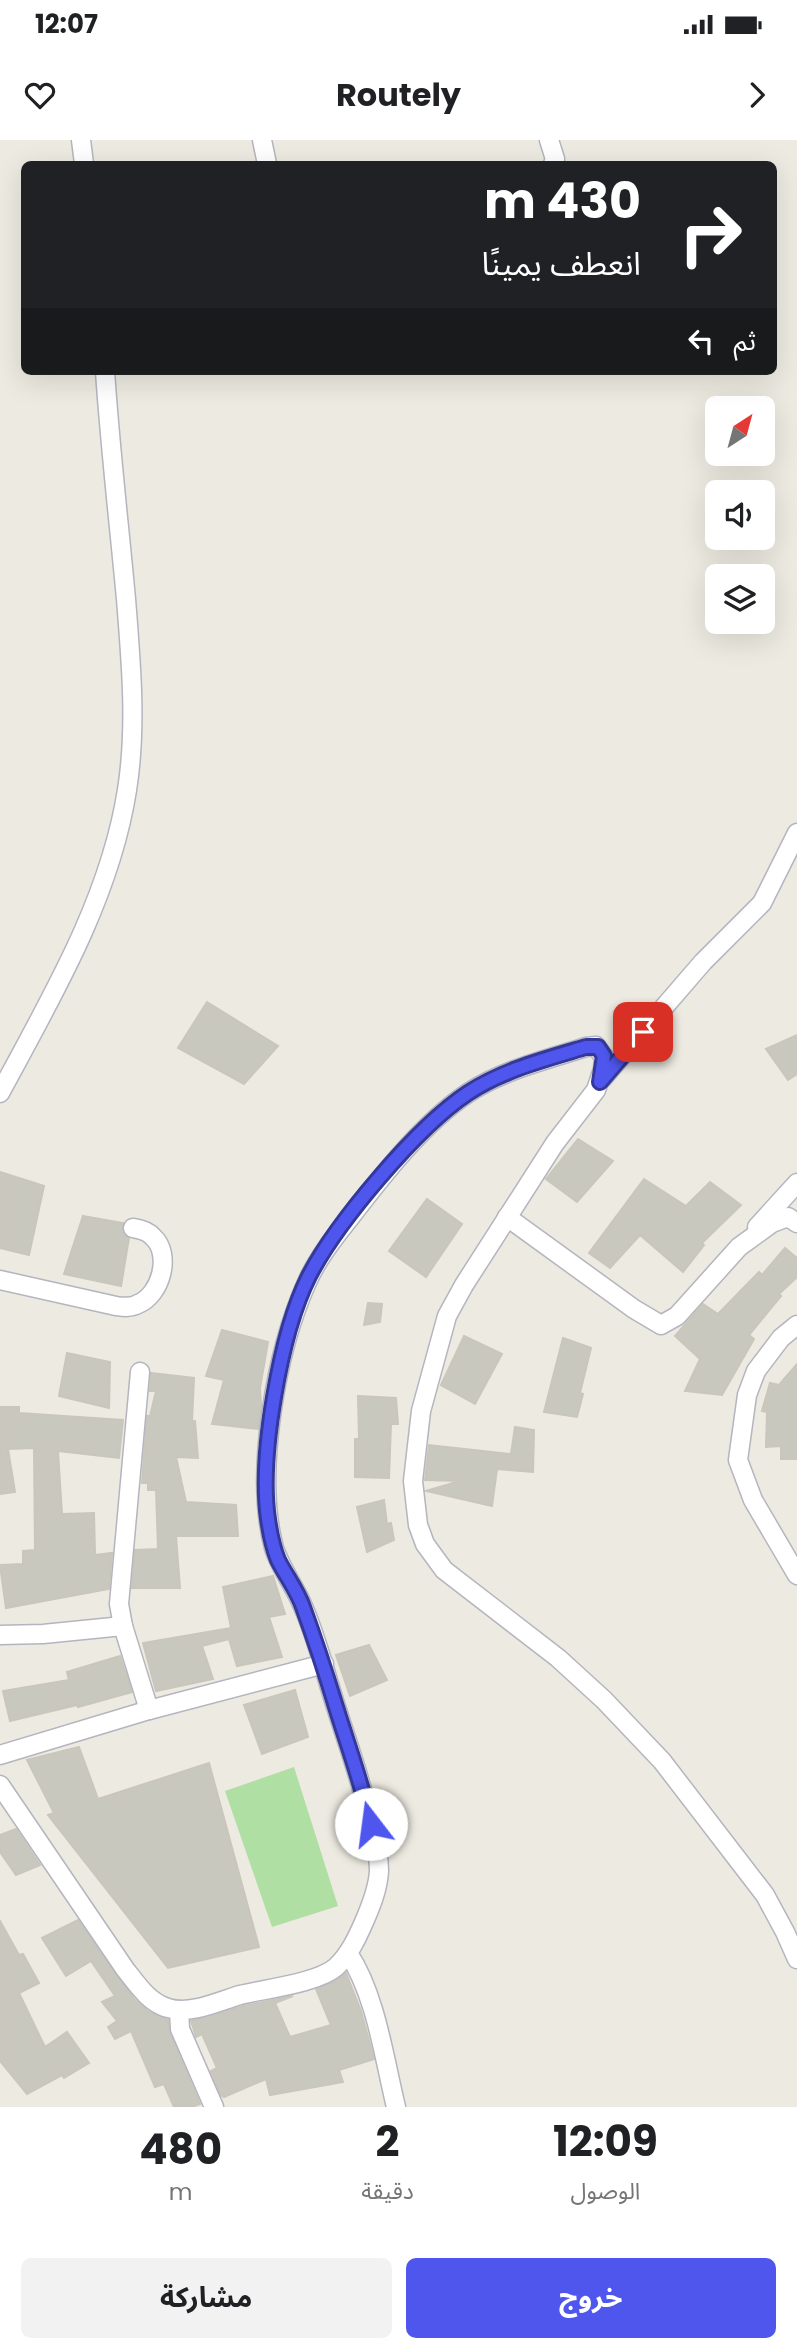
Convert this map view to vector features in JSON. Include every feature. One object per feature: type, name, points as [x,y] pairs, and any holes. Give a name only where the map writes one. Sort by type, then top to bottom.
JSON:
[{"type":"street","points":[[80,140],[84,161]]},
{"type":"street","points":[[262,140],[266,161]]},
{"type":"street","points":[[550,140],[554,161]]},
{"type":"street","points":[[0,1093],[52,996],[85,924],[113,851],[128,788],[132,665],[109,440],[105,375]]},
{"type":"street","points":[[797,833],[762,903],[703,962],[600,1082],[590,1100],[555,1143],[464,1285],[441,1333],[421,1411],[413,1481],[421,1535],[444,1570],[558,1658],[604,1700],[662,1761],[765,1895],[797,1959]]},
{"type":"street","points":[[0,1786],[134,1980],[154,2001],[170,2009],[197,2008],[326,1973],[334,1969],[348,1953],[372,1904],[379,1874],[378,1857],[368,1808],[324,1664],[301,1603],[278,1559],[268,1519],[266,1462],[286,1340],[309,1278],[331,1242],[387,1171],[420,1136],[469,1093],[508,1072],[596,1046],[604,1056],[600,1082]]},
{"type":"street","points":[[508,1217],[634,1309],[662,1325],[677,1316],[797,1183]]},
{"type":"street","points":[[739,1247],[772,1223],[788,1217],[797,1223]]},
{"type":"street","points":[[0,1280],[116,1306],[141,1304],[159,1281],[163,1259],[154,1237],[133,1228]]},
{"type":"street","points":[[797,1325],[781,1338],[756,1371],[747,1395],[738,1460],[753,1500],[797,1575]]},
{"type":"street","points":[[140,1372],[119,1604],[123,1626],[149,1710]]},
{"type":"street","points":[[0,1635],[43,1634],[123,1626]]},
{"type":"street","points":[[0,1755],[149,1710],[324,1664]]},
{"type":"street","points":[[348,1953],[359,1969],[368,1996],[396,2107]]},
{"type":"street","points":[[179,2010],[180,2029],[214,2107]]},
{"type":"green space","points":[[294,1767],[338,1906],[272,1927],[225,1791]]},
{"type":"building","points":[[207,1002],[278,1046],[244,1084],[178,1048]]},
{"type":"building","points":[[797,1035],[797,1074],[788,1080],[766,1049]]},
{"type":"building","points":[[578,1139],[613,1161],[577,1202],[546,1179]]},
{"type":"building","points":[[0,1172],[44,1186],[29,1255],[0,1248]]},
{"type":"building","points":[[644,1179],[686,1206],[710,1182],[741,1205],[702,1243],[704,1245],[683,1272],[640,1235],[610,1268],[589,1253]]},
{"type":"building","points":[[427,1199],[462,1224],[426,1277],[389,1251]]},
{"type":"building","points":[[83,1216],[123,1223],[123,1233],[129,1238],[121,1286],[64,1274]]},
{"type":"building","points":[[785,1248],[797,1258],[797,1277],[779,1294],[781,1296],[749,1335],[754,1339],[722,1395],[685,1391],[700,1359],[675,1336],[703,1304],[718,1314],[759,1272],[762,1275]]},
{"type":"building","points":[[368,1303],[382,1304],[380,1322],[364,1325]]},
{"type":"building","points":[[222,1330],[268,1342],[260,1388],[258,1429],[212,1424],[224,1380],[206,1376]]},
{"type":"building","points":[[464,1336],[502,1354],[475,1404],[441,1385]]},
{"type":"building","points":[[563,1338],[591,1348],[577,1417],[544,1412]]},
{"type":"building","points":[[67,1353],[110,1362],[109,1408],[59,1396]]},
{"type":"building","points":[[797,1364],[797,1459],[781,1459],[781,1446],[766,1447],[767,1412],[762,1411],[770,1383],[779,1385]]},
{"type":"building","points":[[151,1373],[194,1378],[192,1421],[195,1421],[198,1458],[176,1457],[186,1502],[236,1505],[238,1536],[176,1536],[180,1588],[132,1588],[135,1550],[158,1549],[156,1490],[148,1490],[148,1483],[142,1483],[147,1416],[150,1416],[156,1391],[150,1391]]},
{"type":"building","points":[[358,1396],[396,1398],[398,1424],[391,1424],[389,1478],[355,1477],[355,1439],[359,1439]]},
{"type":"building","points":[[0,1407],[19,1407],[19,1413],[123,1420],[119,1458],[58,1451],[62,1514],[94,1513],[95,1555],[112,1553],[109,1589],[6,1608],[0,1565],[23,1564],[23,1551],[35,1550],[34,1448],[8,1449],[15,1492],[0,1494]]},
{"type":"building","points":[[515,1427],[534,1430],[533,1472],[497,1469],[492,1506],[426,1491],[460,1481],[425,1480],[429,1445],[511,1454]]},
{"type":"building","points":[[384,1500],[387,1524],[391,1523],[394,1540],[367,1552],[357,1507]]},
{"type":"building","points":[[273,1576],[285,1614],[269,1617],[282,1657],[237,1666],[229,1639],[202,1646],[213,1679],[156,1691],[143,1643],[231,1628],[223,1587]]},
{"type":"building","points":[[369,1645],[387,1680],[350,1696],[336,1655]]},
{"type":"building","points":[[120,1656],[132,1692],[78,1707],[77,1705],[10,1721],[3,1691],[69,1680],[67,1672]]},
{"type":"building","points":[[295,1690],[308,1737],[262,1754],[244,1705]]},
{"type":"building","points":[[79,1747],[98,1799],[209,1763],[259,1947],[168,1968],[48,1815],[54,1813],[27,1760]]},
{"type":"building","points":[[16,1829],[40,1865],[16,1875],[0,1852],[0,1835]]},
{"type":"building","points":[[78,1920],[135,2000],[149,2012],[168,2020],[170,2034],[200,2104],[174,2107],[164,2084],[155,2087],[131,2031],[115,2039],[108,2027],[117,2021],[102,2002],[115,1996],[91,1961],[66,1976],[42,1938]]},
{"type":"building","points":[[0,1921],[39,1983],[19,1993],[45,2047],[67,2032],[89,2063],[64,2078],[62,2075],[27,2094],[0,2061]]},
{"type":"building","points":[[346,1973],[361,2011],[374,2059],[339,2070],[343,2082],[270,2095],[266,2079],[224,2097],[221,2095],[211,2071],[217,2068],[202,2034],[196,2037],[191,2021],[243,2006],[293,1996],[275,2003],[290,2037],[331,2025],[316,1989],[334,1982]]},
{"type":"route","points":[[371,1824],[324,1664],[301,1603],[278,1559],[268,1519],[266,1462],[272,1417],[286,1340],[297,1307],[319,1261],[360,1204],[420,1136],[459,1100],[508,1072],[586,1047],[596,1046],[602,1051],[604,1056],[600,1082],[643,1032]]}]
